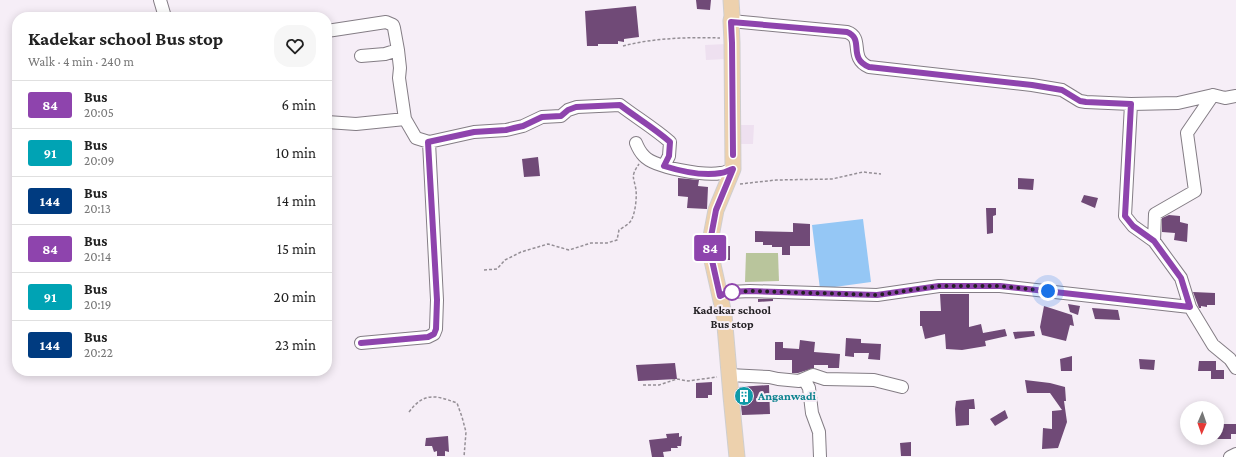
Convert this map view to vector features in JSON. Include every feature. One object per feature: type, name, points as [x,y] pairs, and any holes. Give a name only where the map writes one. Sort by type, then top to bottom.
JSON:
[{"type":"main road","points":[[731,0],[733,169],[716,210],[709,247],[724,314],[737,457]]},
{"type":"street","points":[[160,0],[164,12]]},
{"type":"street","points":[[332,30],[386,22],[393,25],[398,50],[400,68],[399,78],[405,119],[416,138],[428,142],[474,132],[512,129],[523,126],[542,117],[561,116],[568,110],[576,107],[620,105],[656,130],[670,142],[669,156],[664,166]]},
{"type":"street","points":[[731,22],[847,32],[856,39],[860,62],[869,67],[1032,85],[1062,90],[1080,101],[1086,102],[1131,104],[1178,103],[1213,95],[1224,98],[1236,96]]},
{"type":"street","points":[[361,56],[385,54],[398,50]]},
{"type":"street","points":[[1154,241],[1155,214],[1195,191],[1187,133],[1213,95]]},
{"type":"street","points":[[1131,104],[1125,216],[1133,226],[1154,241],[1181,278],[1190,307],[1213,345],[1230,359],[1236,368]]},
{"type":"street","points":[[332,122],[356,124],[405,119]]},
{"type":"street","points":[[361,343],[428,337],[434,334],[436,329],[437,300],[428,142]]},
{"type":"street","points":[[636,144],[645,157],[664,166],[683,171],[721,173],[733,169]]},
{"type":"street","points":[[720,296],[728,292],[750,291],[877,295],[939,286],[1000,286],[1190,307]]},
{"type":"street","points":[[729,375],[769,377],[790,380],[804,379],[813,375],[825,379],[874,380],[902,386]]},
{"type":"street","points":[[804,379],[809,388],[812,413],[819,432],[820,457]]},
{"type":"street","points":[[1230,457],[1236,454]]},
{"type":"path","points":[[623,46],[643,41],[694,38],[721,38],[732,43]]},
{"type":"path","points":[[484,270],[497,269],[505,260],[521,252],[548,244],[569,250],[591,243],[617,240],[619,230],[631,222],[636,206],[636,190],[633,180],[633,173],[645,157]]},
{"type":"path","points":[[735,185],[776,180],[832,179],[864,172],[881,174]]},
{"type":"path","points":[[643,385],[659,385],[677,379],[688,381],[729,375]]},
{"type":"path","points":[[409,412],[416,404],[428,397],[446,399],[457,403],[466,432],[464,457]]},
{"type":"shaded area","points":[[726,44],[727,59],[706,60],[705,45]]},
{"type":"shaded area","points":[[740,125],[754,125],[753,144],[740,144]]},
{"type":"green space","points":[[746,253],[778,253],[779,281],[745,282]]},
{"type":"water","points":[[863,219],[871,282],[820,289],[812,225]]},
{"type":"building","points":[[696,0],[711,0],[710,10],[697,9]]},
{"type":"building","points":[[636,6],[639,37],[624,39],[624,42],[618,41],[618,44],[598,44],[598,46],[587,46],[585,11]]},
{"type":"building","points":[[538,157],[540,176],[524,177],[522,159]]},
{"type":"building","points":[[678,178],[699,180],[698,186],[708,187],[707,209],[687,208],[688,197],[678,196]]},
{"type":"building","points":[[1018,178],[1034,179],[1033,190],[1018,189]]},
{"type":"building","points":[[1084,195],[1098,198],[1095,208],[1081,202]]},
{"type":"building","points":[[986,208],[996,208],[996,215],[993,216],[993,233],[987,234]]},
{"type":"building","points":[[1169,215],[1180,216],[1180,222],[1188,224],[1187,242],[1174,240],[1175,233],[1162,232],[1162,218]]},
{"type":"building","points":[[793,223],[810,224],[810,246],[790,246],[790,255],[782,255],[782,247],[772,247],[772,245],[763,245],[763,242],[755,242],[755,231],[793,232]]},
{"type":"building","points":[[722,246],[730,246],[730,260],[723,260]]},
{"type":"building","points":[[1193,292],[1215,293],[1215,305],[1207,305],[1207,307],[1201,306],[1201,308],[1199,308]]},
{"type":"building","points":[[940,294],[969,294],[969,327],[981,324],[983,333],[1005,329],[1007,336],[985,341],[986,346],[962,350],[946,349],[945,334],[925,339],[922,326],[920,326],[920,311],[941,311]]},
{"type":"building","points":[[758,299],[773,299],[773,301],[758,302]]},
{"type":"building","points":[[1068,304],[1080,306],[1078,315],[1070,312]]},
{"type":"building","points":[[1044,306],[1072,315],[1074,326],[1070,325],[1066,341],[1042,335],[1040,327]]},
{"type":"building","points":[[1092,308],[1118,310],[1120,320],[1095,319]]},
{"type":"building","points":[[1034,331],[1035,336],[1015,339],[1013,332]]},
{"type":"building","points":[[846,338],[861,339],[861,343],[881,344],[880,360],[868,359],[869,353],[854,353],[854,357],[845,356]]},
{"type":"building","points":[[800,340],[815,342],[814,352],[840,354],[839,368],[828,368],[828,365],[814,365],[814,368],[798,373],[792,373],[792,360],[775,360],[775,342],[783,342],[783,348],[799,349]]},
{"type":"building","points":[[1072,356],[1072,371],[1061,371],[1060,359]]},
{"type":"building","points":[[1139,359],[1155,360],[1154,370],[1140,369]]},
{"type":"building","points":[[1199,361],[1216,361],[1216,370],[1224,370],[1224,379],[1211,379],[1211,371],[1198,371]]},
{"type":"building","points":[[675,363],[677,379],[638,381],[636,365]]},
{"type":"building","points":[[1025,380],[1050,383],[1065,387],[1066,401],[1064,401],[1067,422],[1058,448],[1042,449],[1043,428],[1052,429],[1052,411],[1062,410],[1050,393],[1027,393]]},
{"type":"building","points":[[712,382],[712,395],[708,395],[708,398],[696,398],[696,383]]},
{"type":"building","name":"Anganwadi","points":[[769,385],[770,414],[742,415],[739,387]]},
{"type":"building","points":[[974,399],[975,409],[969,409],[969,425],[956,426],[956,401]]},
{"type":"building","points":[[1005,410],[1008,418],[995,426],[990,419]]},
{"type":"building","points":[[1224,424],[1236,424],[1236,434],[1231,434],[1231,439],[1224,439]]},
{"type":"building","points":[[679,433],[679,437],[682,436],[681,446],[677,446],[678,448],[671,448],[671,451],[663,452],[664,457],[652,457],[649,440],[667,438],[666,434]]},
{"type":"building","points":[[448,436],[449,452],[445,451],[445,456],[437,456],[437,451],[434,452],[432,446],[425,446],[426,438]]},
{"type":"building","points":[[911,442],[911,456],[901,456],[900,443]]},
{"type":"bus line","name":"84","points":[[361,343],[428,337],[434,334],[436,329],[437,300],[428,142],[474,132],[506,130],[523,126],[542,117],[561,116],[568,110],[576,107],[596,106],[620,105],[656,130],[670,142],[669,156],[664,166],[683,171],[703,173],[721,173],[733,169],[716,210],[709,247],[720,296],[728,292],[750,291],[877,295],[939,286],[1000,286],[1190,307],[1181,278],[1154,241],[1139,232],[1125,216],[1131,104],[1080,101],[1062,90],[1032,85],[869,67],[860,62],[856,39],[847,32],[731,22],[733,155]]},
{"type":"place","name":"Kadekar school Bus stop","points":[[732,292]]},
{"type":"place","name":"Anganwadi","points":[[744,396]]},
{"type":"route","points":[[732,292],[728,292],[750,291],[877,295],[939,286],[1000,286],[1048,291]]}]
